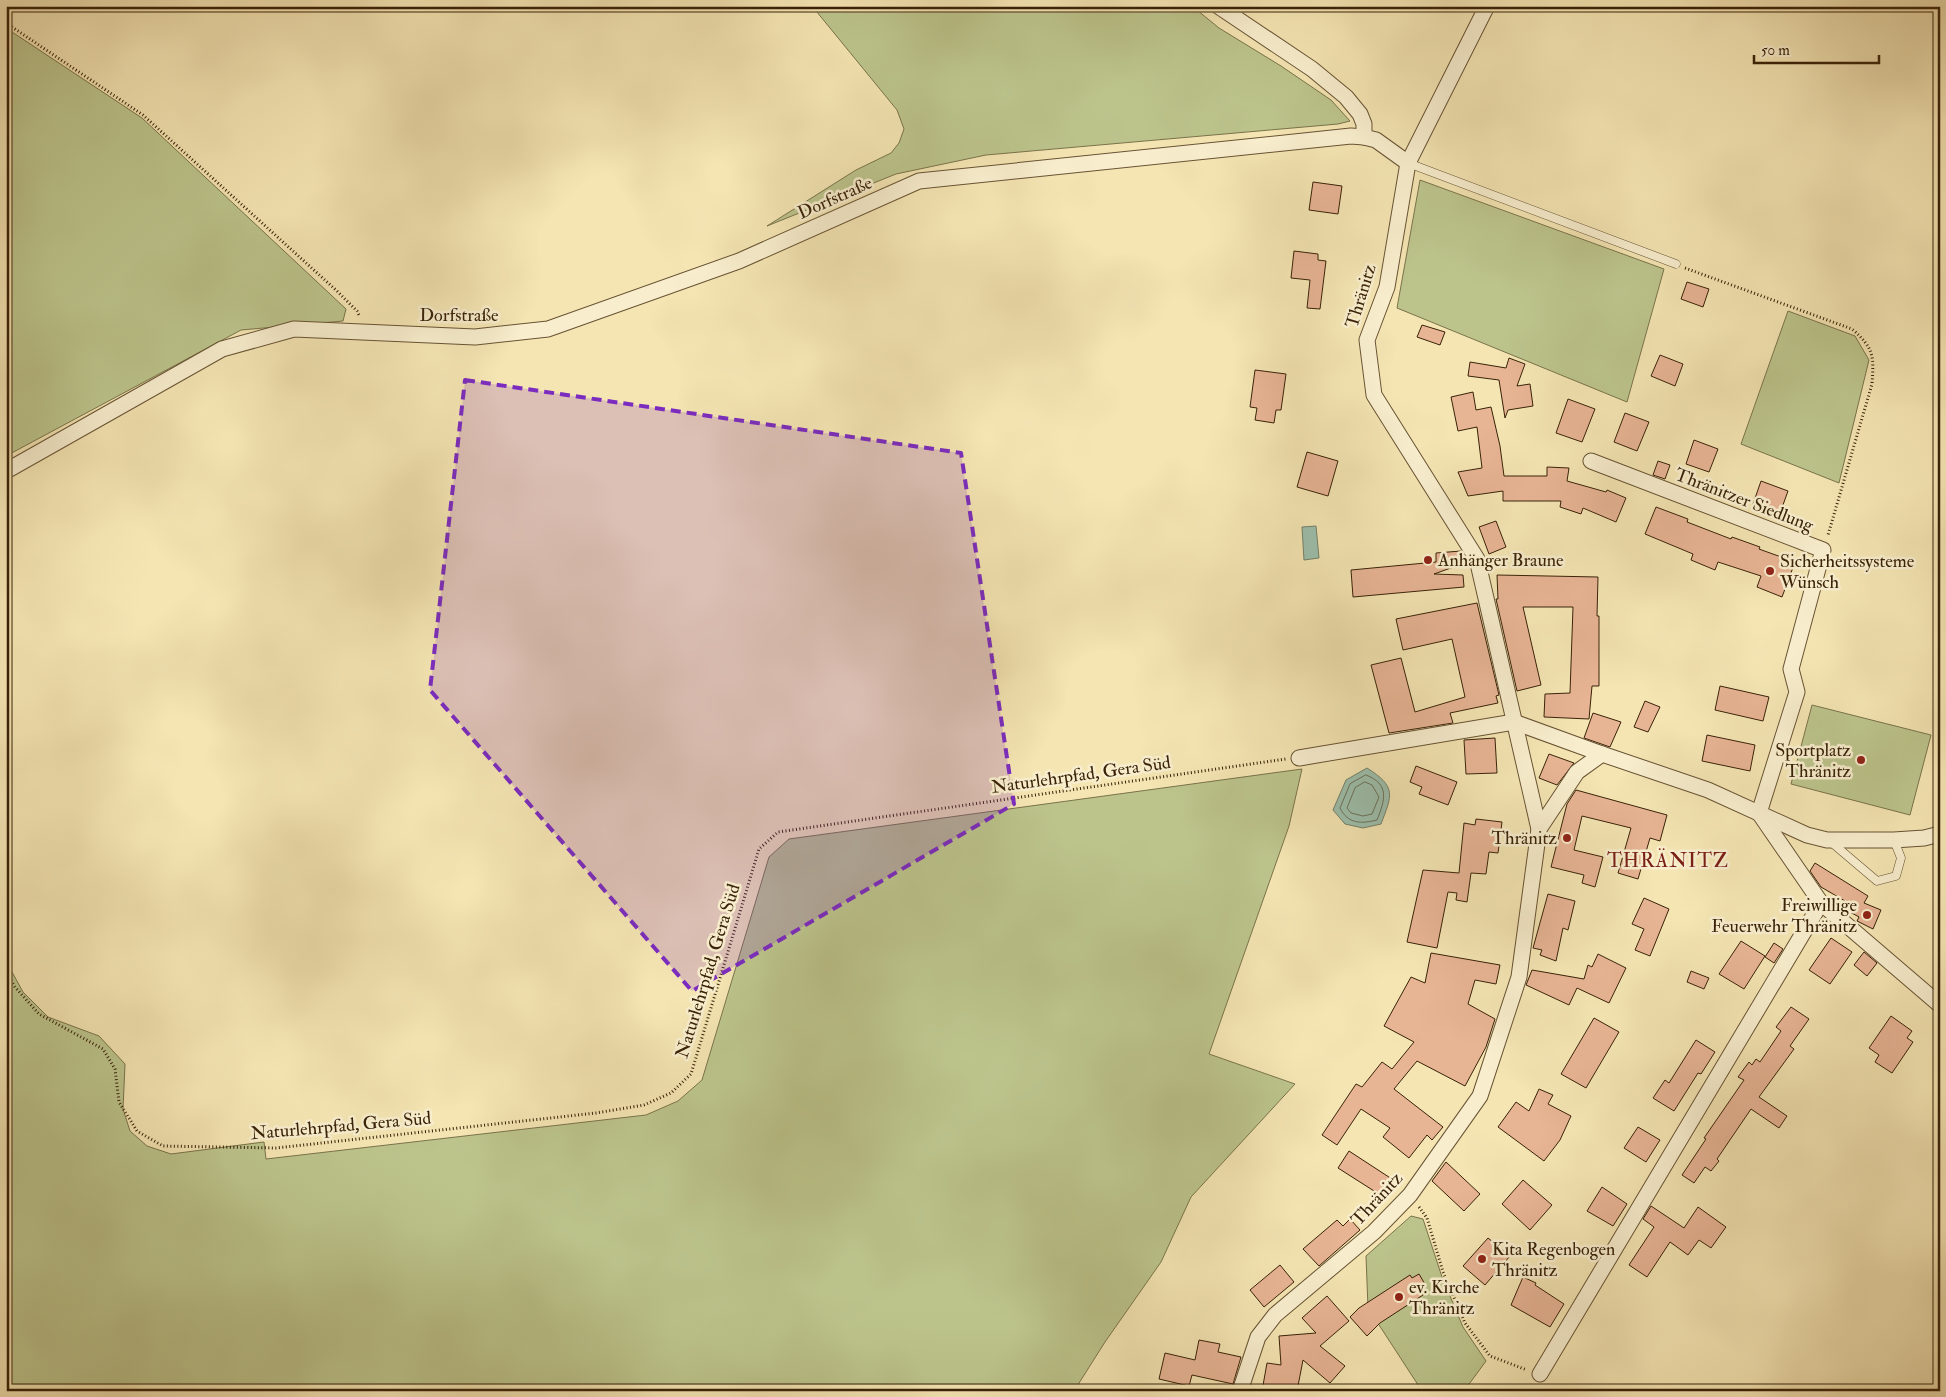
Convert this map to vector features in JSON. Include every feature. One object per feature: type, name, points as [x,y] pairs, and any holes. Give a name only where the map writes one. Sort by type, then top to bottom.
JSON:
[{"type":"street","points":[[1218,6],[1312,69],[1346,98],[1360,114],[1364,124],[1364,137],[1376,140],[1408,162]]},
{"type":"street","name":"Thränitz","points":[[1240,1390],[1258,1337],[1275,1315],[1374,1232],[1410,1195],[1480,1096],[1519,977],[1539,829],[1477,560],[1374,395],[1367,340],[1387,286],[1408,162],[1487,6]]},
{"type":"street","name":"Dorfstraße","points":[[6,471],[222,349],[294,329],[475,337],[548,329],[740,261],[919,181],[1341,137],[1364,137]]},
{"type":"street","name":"Thränitzer Siedlung","points":[[1591,461],[1823,550],[1791,670],[1797,692],[1758,813]]},
{"type":"street","points":[[1299,758],[1514,722],[1708,790],[1807,835],[1827,840],[1894,840],[1924,838],[1940,834]]},
{"type":"street","name":"Thränitz","points":[[1539,829],[1577,772],[1602,754]]},
{"type":"street","points":[[1758,813],[1821,903],[1940,1005]]},
{"type":"street","points":[[1540,1374],[1821,903]]},
{"type":"lane","points":[[1408,162],[1676,264]]},
{"type":"lane","points":[[1827,840],[1877,881],[1896,876],[1901,858],[1894,840]]},
{"type":"path","points":[[6,23],[143,115],[337,290],[357,311],[365,332]]},
{"type":"path","points":[[1676,264],[1852,329],[1866,341],[1874,360],[1872,384],[1823,550]]},
{"type":"path","name":"Naturlehrpfad, Gera Süd","points":[[6,971],[15,987],[39,1014],[103,1049],[115,1069],[119,1102],[137,1131],[164,1146],[276,1148],[596,1113],[644,1105],[671,1093],[691,1074],[759,849],[778,832],[1299,758]]},
{"type":"path","points":[[1410,1195],[1427,1218],[1444,1272],[1466,1323],[1490,1356],[1540,1374]]},
{"type":"highlighted area","points":[[465,380],[961,453],[1014,804],[692,991],[430,690]]},
{"type":"green space","points":[[812,6],[1192,6],[1219,28],[1281,66],[1331,100],[1350,121],[1338,124],[986,155],[896,174],[767,226],[856,170],[891,153],[899,143],[904,129],[897,110]]},
{"type":"green space","points":[[6,28],[142,118],[346,309],[343,321],[241,330],[6,456]]},
{"type":"green space","points":[[1420,180],[1664,269],[1627,402],[1397,308]]},
{"type":"green space","points":[[1788,311],[1855,336],[1869,360],[1839,483],[1741,444]]},
{"type":"green space","name":"Sportplatz Thränitz","points":[[1812,705],[1931,735],[1910,815],[1791,784]]},
{"type":"green space","points":[[1302,769],[1289,826],[1209,1054],[1295,1084],[1191,1197],[1161,1262],[1105,1342],[1074,1391],[6,1391],[6,961],[23,992],[48,1017],[99,1036],[125,1064],[123,1109],[130,1131],[147,1146],[171,1154],[264,1142],[266,1159],[646,1115],[678,1101],[702,1080],[769,857],[789,839]]},
{"type":"green space","points":[[1411,1216],[1423,1219],[1442,1277],[1463,1327],[1486,1361],[1464,1391],[1422,1391],[1368,1308],[1366,1256]]},
{"type":"water","points":[[1316,526],[1319,558],[1304,560],[1302,527]]},
{"type":"water","points":[[1367,768],[1388,786],[1388,806],[1381,824],[1363,828],[1345,824],[1333,810],[1346,780]]},
{"type":"building","points":[[1313,182],[1342,186],[1338,214],[1309,210]]},
{"type":"building","points":[[1294,251],[1318,254],[1318,260],[1326,261],[1320,309],[1307,308],[1310,280],[1291,278]]},
{"type":"building","points":[[1687,282],[1709,289],[1703,307],[1681,299]]},
{"type":"building","points":[[1422,325],[1445,332],[1440,345],[1417,337]]},
{"type":"building","points":[[1660,355],[1683,364],[1675,386],[1651,376]]},
{"type":"building","points":[[1509,358],[1525,364],[1517,386],[1530,384],[1533,406],[1508,410],[1505,418],[1499,380],[1468,376],[1470,362],[1506,368]]},
{"type":"building","points":[[1255,370],[1286,374],[1281,410],[1276,410],[1274,423],[1255,420],[1257,408],[1250,407]]},
{"type":"building","points":[[1473,392],[1476,410],[1491,407],[1500,446],[1504,476],[1547,476],[1547,467],[1569,468],[1567,481],[1606,492],[1607,490],[1626,498],[1616,522],[1583,508],[1581,514],[1560,507],[1561,501],[1503,501],[1503,491],[1468,496],[1458,472],[1482,468],[1477,427],[1458,431],[1451,397]]},
{"type":"building","points":[[1568,399],[1595,409],[1582,442],[1556,433]]},
{"type":"building","points":[[1625,413],[1649,422],[1637,451],[1614,442]]},
{"type":"building","points":[[1694,440],[1718,449],[1709,472],[1686,464]]},
{"type":"building","points":[[1307,452],[1338,461],[1328,496],[1297,487]]},
{"type":"building","points":[[1658,461],[1670,465],[1665,479],[1653,475]]},
{"type":"building","points":[[1761,481],[1788,491],[1779,516],[1752,507]]},
{"type":"building","points":[[1656,507],[1688,519],[1687,522],[1731,539],[1732,537],[1760,547],[1759,549],[1795,562],[1782,597],[1757,587],[1761,576],[1718,562],[1715,570],[1691,560],[1693,554],[1645,534]]},
{"type":"building","points":[[1496,521],[1506,547],[1489,554],[1479,527]]},
{"type":"building","points":[[1461,551],[1462,564],[1434,574],[1463,575],[1464,587],[1353,597],[1351,570],[1436,562],[1436,553]]},
{"type":"building","points":[[1497,575],[1598,577],[1599,686],[1592,686],[1589,719],[1544,717],[1545,694],[1570,693],[1573,607],[1523,607],[1541,685],[1517,691],[1496,599],[1498,599]]},
{"type":"building","points":[[1477,603],[1499,695],[1496,696],[1498,703],[1450,713],[1453,723],[1389,733],[1371,665],[1401,658],[1415,712],[1465,697],[1452,639],[1403,650],[1396,619]]},
{"type":"building","points":[[1720,686],[1769,697],[1763,721],[1715,710]]},
{"type":"building","points":[[1645,701],[1660,707],[1648,732],[1634,727]]},
{"type":"building","points":[[1593,713],[1621,722],[1610,747],[1584,738]]},
{"type":"building","points":[[1707,735],[1755,745],[1750,771],[1702,761]]},
{"type":"building","points":[[1495,738],[1497,773],[1466,774],[1464,740]]},
{"type":"building","points":[[1549,754],[1574,763],[1557,785],[1539,778]]},
{"type":"building","points":[[1416,766],[1457,782],[1448,805],[1419,794],[1422,787],[1410,782]]},
{"type":"building","name":"Thränitz","points":[[1576,790],[1667,815],[1660,841],[1650,838],[1638,879],[1618,873],[1631,828],[1582,816],[1574,850],[1603,857],[1595,887],[1582,883],[1584,875],[1551,867],[1567,804]]},
{"type":"building","points":[[1476,819],[1502,822],[1498,853],[1489,852],[1486,874],[1471,873],[1467,902],[1456,900],[1457,893],[1448,892],[1437,948],[1407,942],[1423,870],[1459,873],[1464,823],[1475,825]]},
{"type":"building","points":[[1815,863],[1868,896],[1864,903],[1881,910],[1873,929],[1857,921],[1859,917],[1841,907],[1845,901],[1821,887],[1810,871]]},
{"type":"building","points":[[1548,894],[1575,901],[1568,930],[1563,928],[1556,961],[1540,955],[1542,950],[1533,948]]},
{"type":"building","points":[[1644,898],[1669,909],[1650,956],[1635,950],[1644,929],[1632,924]]},
{"type":"building","points":[[1831,938],[1852,952],[1830,984],[1809,970]]},
{"type":"building","points":[[1741,941],[1765,956],[1744,989],[1719,974]]},
{"type":"building","points":[[1774,943],[1783,949],[1774,963],[1765,957]]},
{"type":"building","points":[[1864,952],[1877,963],[1867,976],[1854,965]]},
{"type":"building","points":[[1431,953],[1500,965],[1496,984],[1475,980],[1468,1004],[1495,1019],[1486,1047],[1465,1086],[1417,1061],[1394,1089],[1443,1127],[1432,1140],[1427,1135],[1409,1158],[1383,1137],[1390,1128],[1361,1109],[1337,1145],[1322,1135],[1356,1084],[1362,1087],[1382,1062],[1392,1069],[1414,1042],[1384,1026],[1411,977],[1425,983]]},
{"type":"building","points":[[1598,954],[1626,968],[1609,1003],[1577,988],[1569,1005],[1526,985],[1532,970],[1584,979],[1588,965],[1592,967]]},
{"type":"building","points":[[1691,971],[1709,978],[1704,989],[1687,982]]},
{"type":"building","points":[[1791,1007],[1809,1019],[1790,1046],[1794,1049],[1759,1097],[1787,1116],[1779,1128],[1751,1109],[1717,1159],[1719,1161],[1711,1171],[1705,1167],[1694,1183],[1682,1175],[1706,1139],[1704,1138],[1744,1080],[1738,1077],[1749,1062],[1752,1065],[1756,1059],[1760,1062],[1781,1031],[1776,1027]]},
{"type":"building","points":[[1891,1016],[1912,1031],[1907,1038],[1913,1042],[1892,1073],[1875,1062],[1879,1055],[1869,1048]]},
{"type":"building","points":[[1594,1018],[1619,1032],[1586,1088],[1561,1074]]},
{"type":"building","points":[[1696,1040],[1715,1052],[1701,1074],[1698,1073],[1674,1111],[1653,1098],[1665,1080],[1669,1083]]},
{"type":"building","points":[[1539,1089],[1553,1095],[1548,1104],[1571,1116],[1560,1140],[1544,1161],[1498,1127],[1516,1102],[1529,1111]]},
{"type":"building","points":[[1638,1127],[1660,1140],[1646,1162],[1624,1148]]},
{"type":"building","points":[[1349,1151],[1398,1183],[1385,1198],[1338,1168]]},
{"type":"building","points":[[1446,1162],[1480,1194],[1464,1211],[1432,1181]]},
{"type":"building","points":[[1523,1180],[1552,1205],[1530,1230],[1502,1204]]},
{"type":"building","points":[[1602,1187],[1627,1204],[1613,1226],[1587,1211]]},
{"type":"building","points":[[1651,1206],[1684,1228],[1698,1207],[1726,1227],[1711,1248],[1699,1240],[1688,1255],[1670,1242],[1647,1277],[1629,1265],[1654,1227],[1643,1219]]},
{"type":"building","points":[[1350,1219],[1360,1230],[1319,1266],[1303,1249],[1337,1220],[1343,1226]]},
{"type":"building","points":[[1488,1238],[1510,1256],[1485,1285],[1463,1266]]},
{"type":"building","points":[[1280,1265],[1294,1282],[1264,1307],[1250,1290]]},
{"type":"building","points":[[1419,1274],[1426,1286],[1420,1290],[1423,1295],[1380,1323],[1367,1336],[1350,1317],[1359,1308],[1410,1275],[1412,1278]]},
{"type":"building","points":[[1523,1277],[1536,1283],[1535,1285],[1564,1304],[1550,1327],[1511,1305]]},
{"type":"building","points":[[1327,1296],[1349,1321],[1320,1346],[1345,1366],[1330,1383],[1303,1360],[1297,1391],[1262,1391],[1267,1363],[1281,1365],[1279,1336],[1316,1333],[1302,1318]]},
{"type":"building","points":[[1199,1340],[1220,1344],[1218,1352],[1241,1357],[1233,1384],[1192,1375],[1189,1386],[1159,1379],[1165,1353],[1195,1360]]},
{"type":"place","name":"Anhänger Braune","points":[[1428,560]]},
{"type":"place","name":"Sicherheitssysteme Wünsch","points":[[1770,571]]},
{"type":"place","name":"Sportplatz Thränitz","points":[[1861,760]]},
{"type":"place","name":"Thränitz","points":[[1567,838]]},
{"type":"place","name":"Freiwillige Feuerwehr Thränitz","points":[[1867,915]]},
{"type":"place","name":"Kita Regenbogen Thränitz","points":[[1482,1259]]},
{"type":"place","name":"ev. Kirche Thränitz","points":[[1399,1297]]},
{"type":"district","name":"THRÄNITZ","points":[[1668,860]]}]
